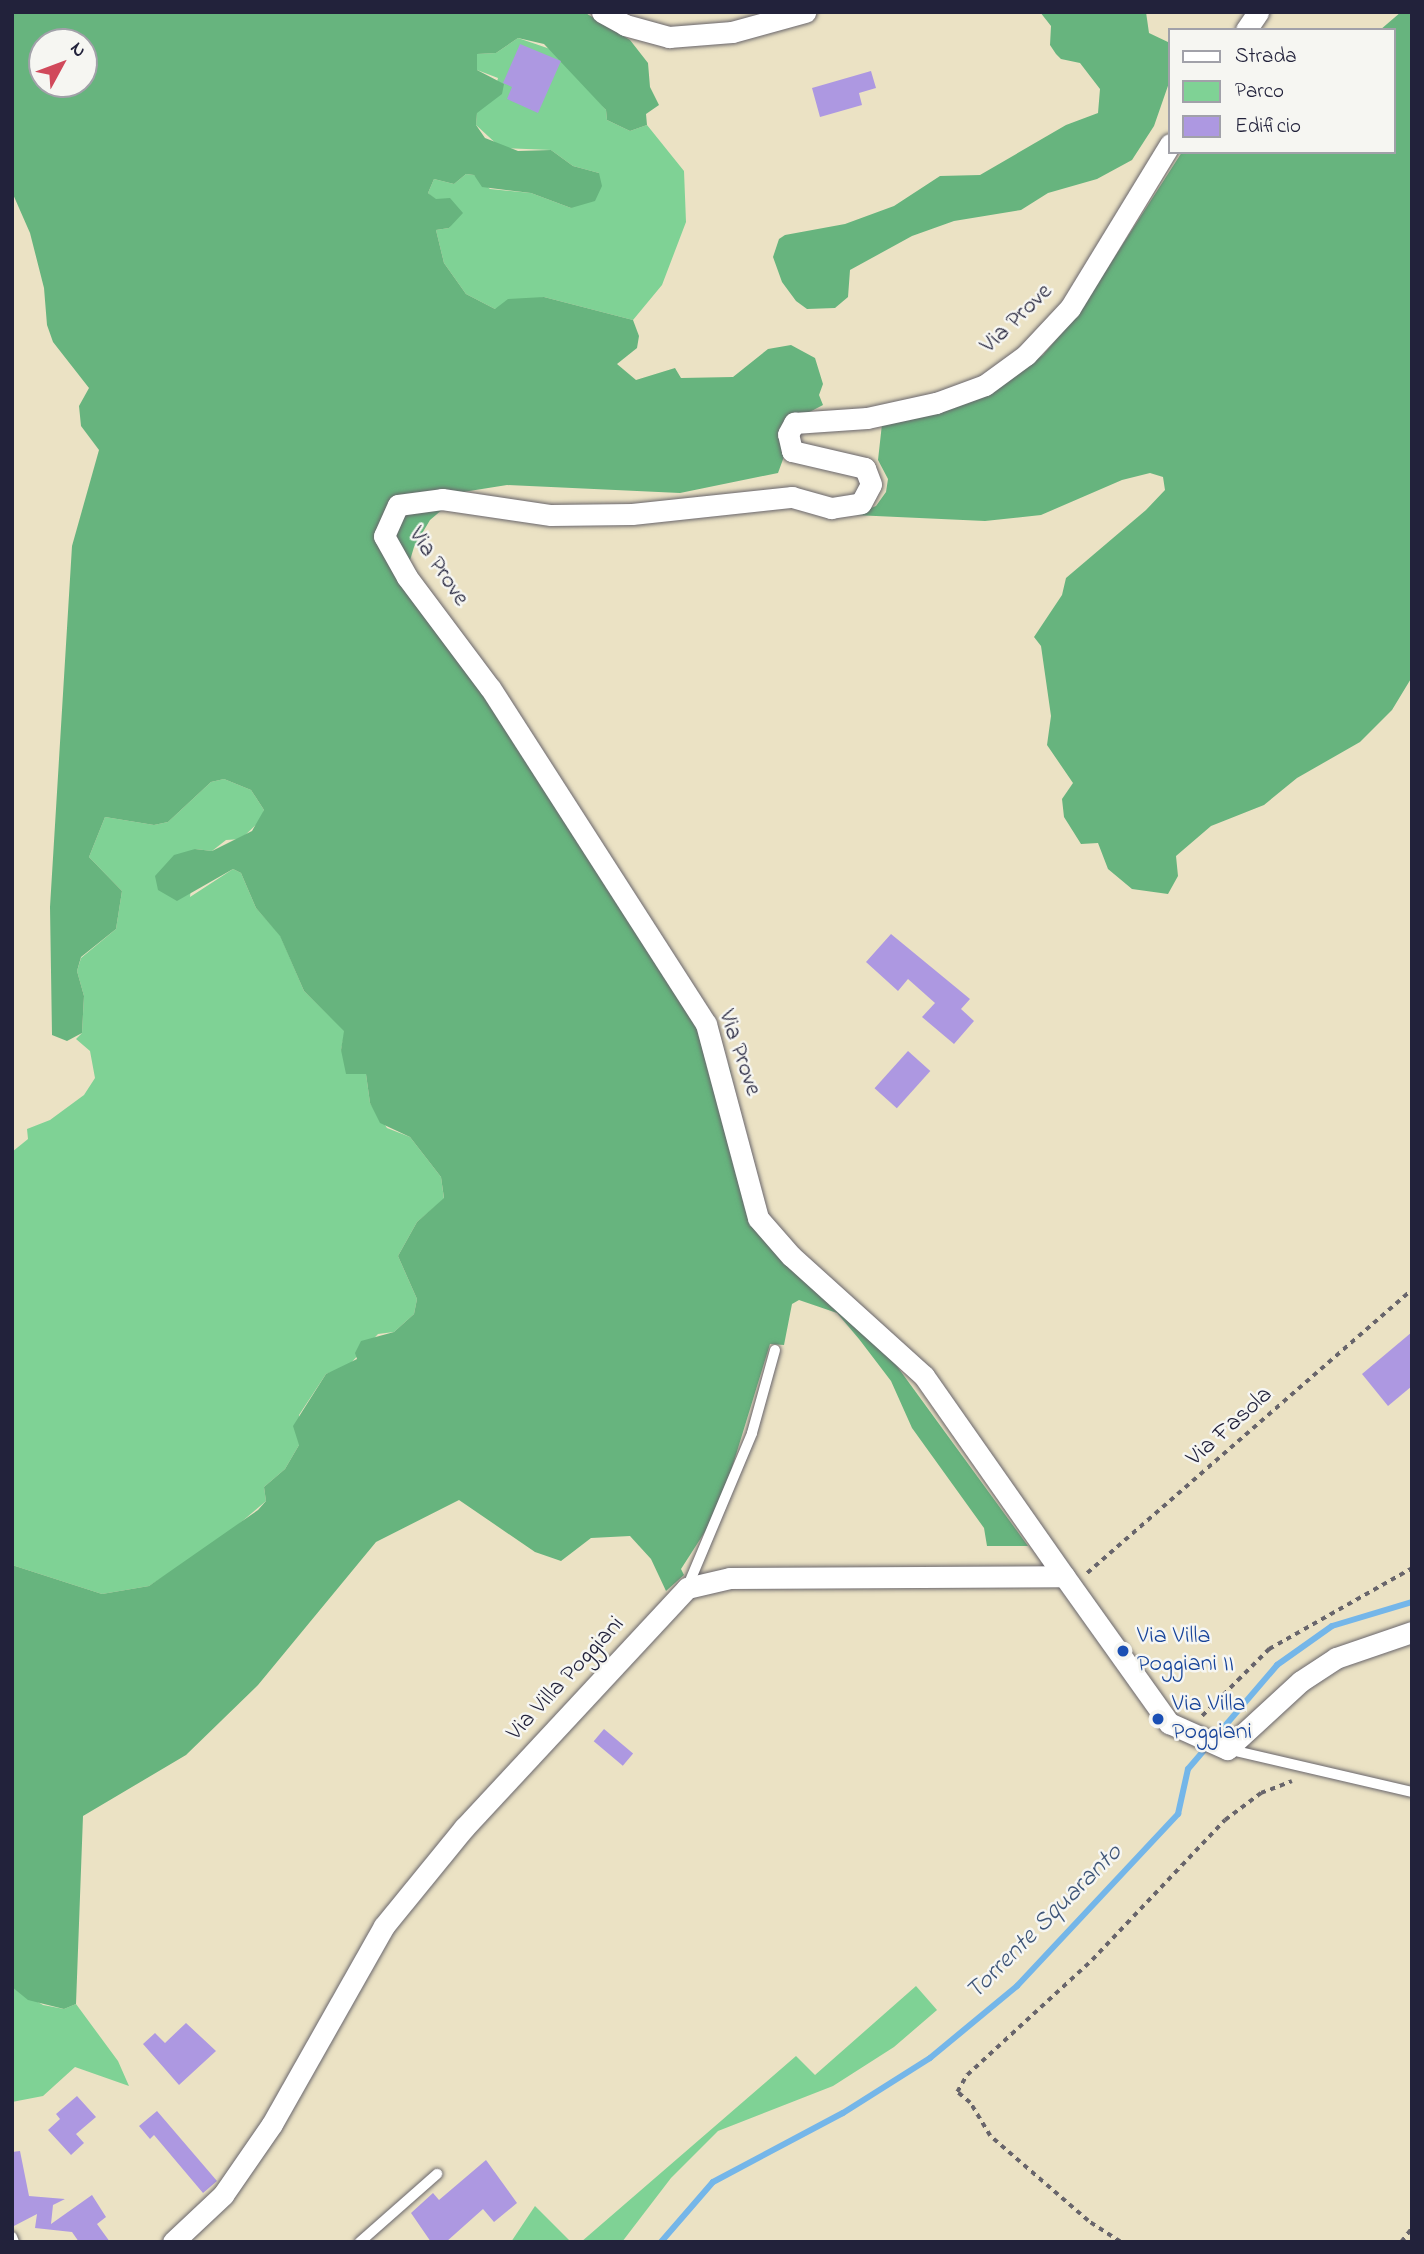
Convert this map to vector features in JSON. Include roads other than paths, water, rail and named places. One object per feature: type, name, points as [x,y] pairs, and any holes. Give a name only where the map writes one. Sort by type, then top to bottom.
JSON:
[{"type":"street","points":[[602,12],[625,25],[668,37],[732,32],[805,12]]},
{"type":"street","points":[[1247,28],[1258,12]]},
{"type":"street","name":"Via Prove","points":[[1064,1576],[924,1376],[791,1256],[758,1218],[706,1024],[490,688],[407,577],[384,536],[398,505],[442,499],[551,515],[632,514],[792,497],[831,508],[861,503],[871,484],[865,468],[792,451],[788,434],[794,423],[867,418],[936,403],[985,384],[1016,362],[1070,308],[1168,147]]},
{"type":"street","points":[[687,1588],[730,1578],[1064,1576],[1170,1723],[1187,1734],[1227,1749],[1301,1681],[1336,1658],[1412,1632]]},
{"type":"street","name":"Via Villa Poggiani","points":[[173,2242],[223,2195],[272,2124],[384,1926],[464,1828],[687,1588]]},
{"type":"lane","points":[[687,1588],[752,1433],[775,1350]]},
{"type":"lane","points":[[1227,1749],[1412,1792]]},
{"type":"lane","points":[[360,2242],[437,2174]]},
{"type":"waterway","name":"Torrente Squaranto","points":[[661,2242],[713,2182],[843,2113],[930,2058],[1017,1986],[1178,1814],[1188,1769],[1277,1665],[1332,1626],[1412,1602]]},
{"type":"place","name":"Via Villa Poggiani II","points":[[1123,1651]]},
{"type":"place","name":"Via Villa Poggiani","points":[[1158,1719]]}]
